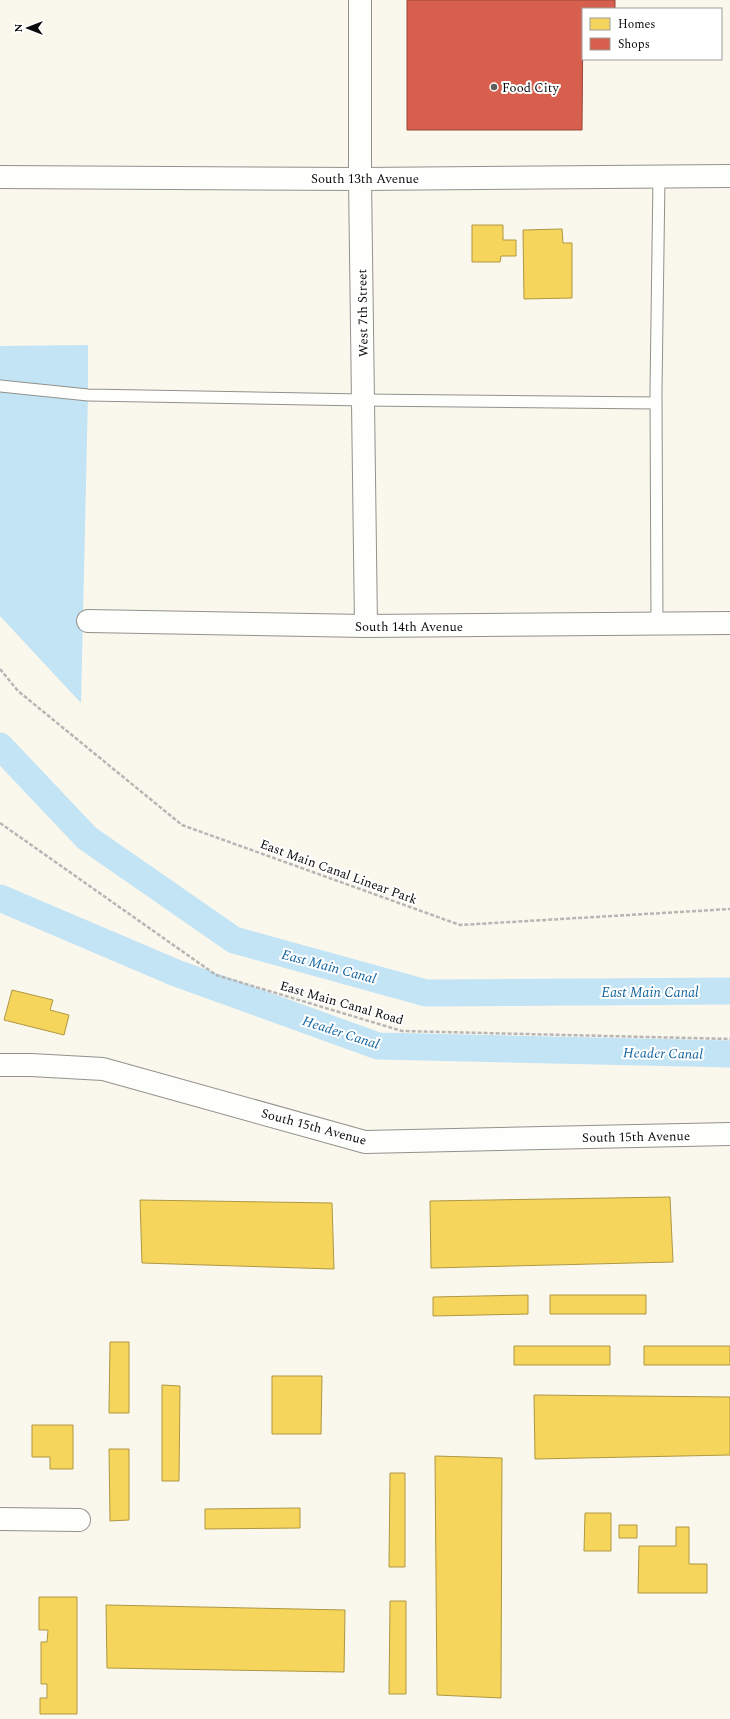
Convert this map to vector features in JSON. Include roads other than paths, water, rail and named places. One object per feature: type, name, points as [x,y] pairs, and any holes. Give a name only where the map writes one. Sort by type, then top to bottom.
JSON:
[{"type":"street","name":"West 7th Street","points":[[360,0],[360,179],[366,626]]},
{"type":"street","name":"South 13th Avenue","points":[[0,177],[360,179],[730,176]]},
{"type":"street","name":"South 14th Avenue","points":[[88,621],[366,626],[730,623]]},
{"type":"street","name":"South 15th Avenue","points":[[0,1065],[31,1065],[103,1069],[365,1142],[730,1134]]},
{"type":"street","points":[[0,1519],[79,1520]]},
{"type":"lane","points":[[657,624],[656,403],[659,177]]},
{"type":"lane","points":[[0,386],[88,395],[656,403]]},
{"type":"water","points":[[88,345],[81,703],[0,616],[0,346]]},
{"type":"waterway","name":"East Main Canal","points":[[0,746],[87,838],[234,940],[426,993],[730,991]]},
{"type":"waterway","name":"Header Canal","points":[[0,898],[176,973],[378,1046],[730,1054]]},
{"type":"place","name":"Food City","points":[[494,87]]}]
